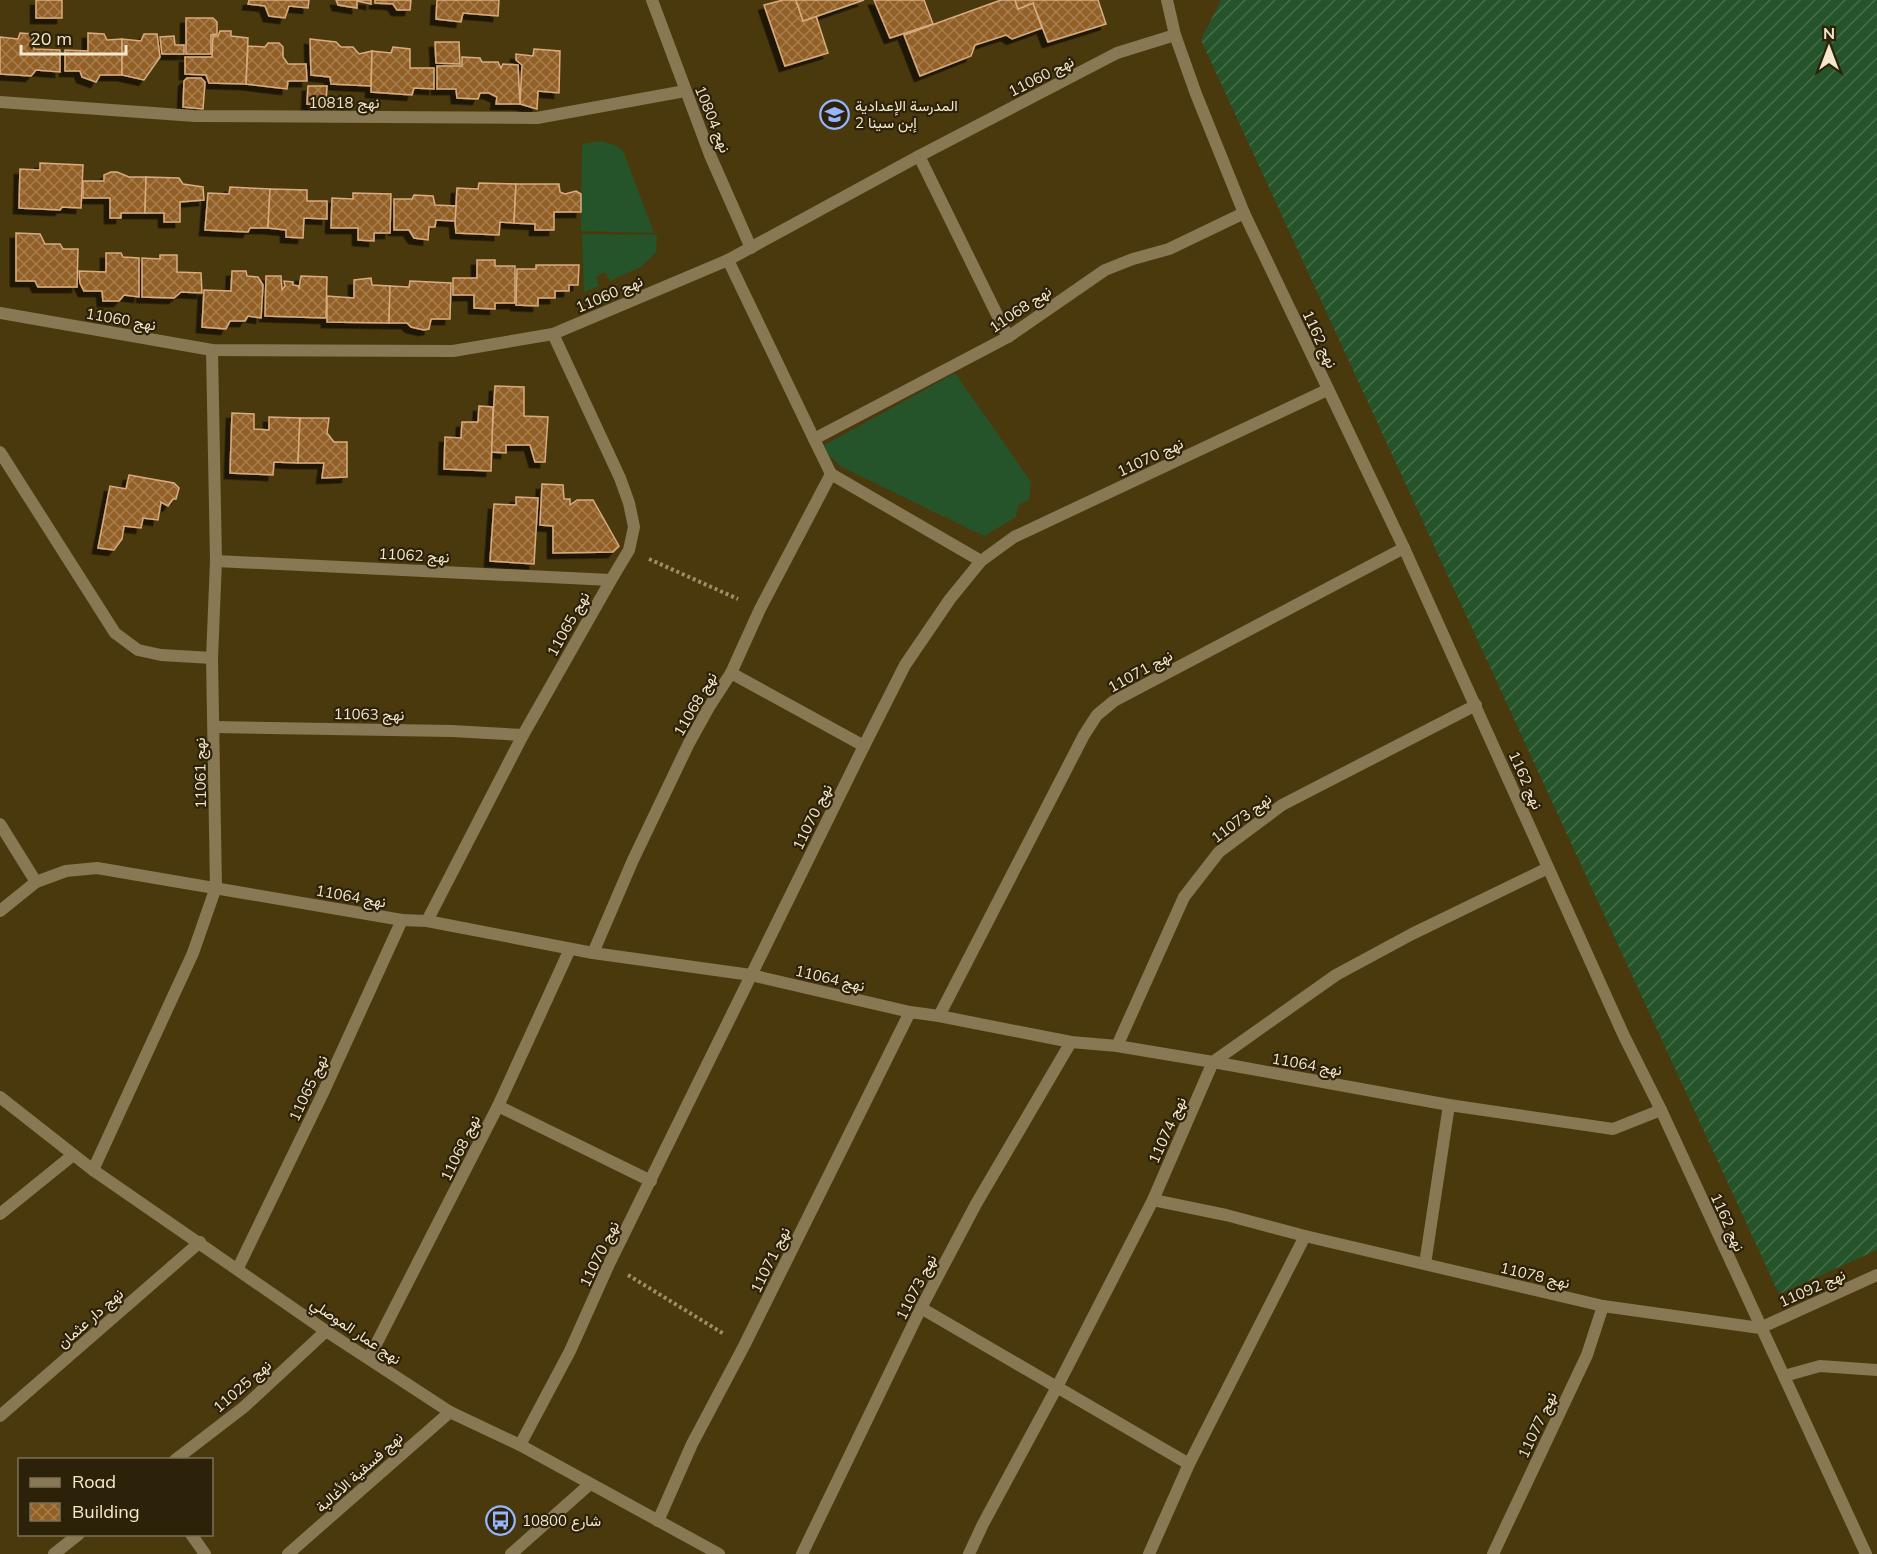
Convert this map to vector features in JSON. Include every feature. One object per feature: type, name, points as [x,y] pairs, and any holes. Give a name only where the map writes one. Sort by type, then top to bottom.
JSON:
[{"type":"street","name":"نهج 10804","points":[[652,0],[710,155],[751,248]]},
{"type":"street","name":"نهج 1162","points":[[1167,0],[1175,35],[1196,94],[1245,213],[1327,390],[1404,548],[1624,1036],[1661,1110],[1866,1554]]},
{"type":"street","points":[[1170,14],[1176,0]]},
{"type":"street","name":"نهج 11060","points":[[0,313],[212,350],[453,351],[553,334],[728,260],[919,156],[1117,53],[1175,35]]},
{"type":"street","name":"نهج 10818","points":[[0,102],[195,116],[537,118],[685,91]]},
{"type":"street","points":[[919,156],[1008,337]]},
{"type":"street","name":"نهج 11068","points":[[814,439],[1008,337],[1105,270],[1169,249],[1245,213]]},
{"type":"street","points":[[728,260],[831,474],[981,561]]},
{"type":"street","name":"نهج 11065","points":[[427,921],[524,735],[629,550],[634,527],[620,478],[553,334]]},
{"type":"street","name":"نهج 11061","points":[[93,1170],[193,953],[216,888],[212,658],[216,561],[212,350]]},
{"type":"street","name":"نهج 11070","points":[[520,1445],[570,1352],[609,1264],[905,664],[950,599],[981,561],[1014,537],[1327,390]]},
{"type":"street","points":[[0,452],[115,633],[138,650],[161,655],[212,658]]},
{"type":"street","name":"نهج 11068","points":[[593,953],[633,860],[689,743],[730,673],[760,609],[831,474]]},
{"type":"street","name":"نهج 11071","points":[[939,1016],[1084,735],[1097,715],[1114,701],[1404,548]]},
{"type":"street","name":"نهج 11062","points":[[216,561],[611,579]]},
{"type":"street","points":[[730,673],[864,746]]},
{"type":"street","name":"نهج 11073","points":[[1117,1046],[1184,897],[1219,852],[1281,805],[1476,705]]},
{"type":"street","name":"نهج 11063","points":[[215,727],[419,730],[524,735]]},
{"type":"street","points":[[0,824],[36,882]]},
{"type":"street","name":"نهج 11064","points":[[0,911],[36,882],[66,871],[97,868],[402,920],[427,921],[593,953],[751,975],[910,1012],[1071,1042],[1117,1046],[1449,1105],[1613,1128],[1661,1110]]},
{"type":"street","points":[[1213,1062],[1336,975],[1412,934],[1548,868]]},
{"type":"street","name":"نهج 11065","points":[[238,1268],[322,1095],[402,920]]},
{"type":"street","name":"نهج 11068","points":[[369,1358],[498,1106],[570,949]]},
{"type":"street","name":"نهج 11071","points":[[658,1521],[692,1444],[744,1346],[910,1012]]},
{"type":"street","name":"نهج 11073","points":[[802,1554],[921,1308],[976,1204],[1071,1042]]},
{"type":"street","name":"نهج 11074","points":[[969,1554],[1153,1200],[1213,1062]]},
{"type":"street","name":"نهج عمار الموصلي","points":[[0,1097],[93,1170],[450,1412],[520,1445],[718,1554]]},
{"type":"street","points":[[1425,1264],[1449,1105]]},
{"type":"street","points":[[498,1106],[651,1181]]},
{"type":"street","points":[[0,1214],[73,1155]]},
{"type":"street","name":"نهج 11078","points":[[1153,1200],[1226,1215],[1305,1236],[1603,1306],[1760,1328]]},
{"type":"street","points":[[1149,1554],[1189,1464],[1305,1236]]},
{"type":"street","name":"نهج دار عثمان","points":[[0,1416],[200,1242]]},
{"type":"street","name":"نهج 11092","points":[[1760,1328],[1877,1275]]},
{"type":"street","name":"نهج 11077","points":[[1492,1554],[1587,1355],[1603,1306]]},
{"type":"street","points":[[921,1308],[1189,1464]]},
{"type":"street","name":"نهج 11025","points":[[178,1458],[244,1407],[326,1330]]},
{"type":"street","points":[[1784,1376],[1820,1366],[1877,1370]]},
{"type":"street","name":"نهج فسقية الأغالبة","points":[[288,1554],[450,1412]]},
{"type":"street","points":[[511,1554],[590,1484]]},
{"type":"street","points":[[54,1554],[76,1536]]},
{"type":"street","points":[[192,1536],[205,1554]]},
{"type":"path","points":[[629,550],[760,609]]},
{"type":"path","points":[[609,1264],[744,1346]]},
{"type":"green space","points":[[1221,0],[1877,0],[1877,1250],[1779,1294],[1201,40]]},
{"type":"green space","points":[[601,141],[617,146],[623,151],[654,233],[581,231],[582,144]]},
{"type":"green space","points":[[582,234],[657,235],[656,252],[642,266],[610,281],[605,272],[596,277],[599,286],[584,292]]},
{"type":"green space","points":[[955,373],[1031,482],[1029,500],[1018,505],[1016,517],[984,536],[840,466],[821,447]]},
{"type":"building","points":[[36,0],[62,0],[62,18],[36,18]]},
{"type":"building","points":[[249,0],[309,0],[308,8],[289,6],[285,18],[269,16],[265,6],[248,4]]},
{"type":"building","points":[[336,0],[371,0],[371,4],[357,1],[357,8],[338,5]]},
{"type":"building","points":[[375,0],[411,0],[410,10],[397,10],[393,4],[375,3]]},
{"type":"building","points":[[437,0],[499,0],[498,16],[463,13],[461,22],[436,19]]},
{"type":"building","points":[[783,0],[796,0],[803,21],[816,16],[828,53],[785,66],[764,5]]},
{"type":"building","points":[[796,0],[864,0],[803,21]]},
{"type":"building","points":[[874,0],[924,0],[933,24],[890,38]]},
{"type":"building","points":[[1001,0],[1015,0],[1018,9],[1033,3],[1042,28],[1012,39],[1006,35],[975,45],[971,56],[920,76],[904,35]]},
{"type":"building","points":[[1015,0],[1098,0],[1106,24],[1048,42],[1033,3],[1018,9]]},
{"type":"building","points":[[186,18],[213,18],[217,22],[217,34],[211,35],[211,54],[186,54]]},
{"type":"building","points":[[220,31],[231,31],[231,36],[248,38],[246,84],[209,83],[206,75],[185,74],[185,57],[212,57],[213,36],[218,36]]},
{"type":"building","points":[[20,33],[33,34],[34,49],[60,50],[60,72],[36,70],[31,76],[0,74],[0,37],[18,39]]},
{"type":"building","points":[[88,33],[104,34],[107,40],[122,39],[122,75],[100,75],[96,82],[82,77],[80,71],[65,71],[65,50],[88,51]]},
{"type":"building","points":[[144,34],[157,34],[160,57],[144,80],[122,75],[122,39],[141,41]]},
{"type":"building","points":[[174,36],[175,45],[184,45],[184,54],[162,54],[160,37]]},
{"type":"building","points":[[310,39],[336,42],[341,47],[353,47],[359,54],[372,51],[371,86],[331,84],[330,77],[311,75]]},
{"type":"building","points":[[435,42],[459,42],[460,64],[436,63]]},
{"type":"building","points":[[268,43],[279,43],[283,47],[283,57],[288,64],[306,64],[307,81],[288,81],[287,89],[246,84],[248,46],[265,47]]},
{"type":"building","points":[[393,47],[410,49],[410,68],[434,68],[434,89],[414,88],[412,95],[371,92],[372,51],[391,53]]},
{"type":"building","points":[[534,49],[560,51],[559,93],[538,91],[537,109],[520,104],[522,65],[516,60],[516,54],[533,56]]},
{"type":"building","points":[[462,57],[480,58],[482,62],[498,62],[501,68],[503,64],[518,65],[520,104],[496,104],[497,97],[489,93],[480,93],[478,99],[457,98],[456,89],[437,89],[437,66],[462,66]]},
{"type":"building","points":[[187,78],[201,78],[205,82],[203,109],[183,107],[184,81]]},
{"type":"building","points":[[308,86],[327,86],[326,105],[307,104]]},
{"type":"building","points":[[40,163],[83,165],[81,208],[62,207],[60,210],[19,208],[20,169],[40,170]]},
{"type":"building","points":[[111,172],[129,177],[146,177],[145,213],[121,213],[121,218],[110,218],[110,198],[83,198],[83,181],[104,181],[104,175]]},
{"type":"building","points":[[146,177],[179,178],[183,184],[203,187],[204,200],[180,202],[180,222],[164,222],[164,213],[145,213]]},
{"type":"building","points":[[479,183],[516,184],[514,223],[500,222],[499,235],[456,233],[457,188],[478,189]]},
{"type":"building","points":[[516,184],[559,184],[560,192],[565,194],[576,191],[581,194],[581,212],[554,212],[554,230],[535,230],[535,224],[514,223]]},
{"type":"building","points":[[230,187],[270,189],[268,228],[250,228],[248,232],[205,230],[208,193],[229,194]]},
{"type":"building","points":[[270,189],[307,190],[307,201],[327,201],[327,219],[304,218],[303,238],[286,237],[286,230],[268,228]]},
{"type":"building","points":[[353,193],[391,194],[390,233],[374,233],[374,241],[358,240],[358,228],[331,228],[332,198],[353,199]]},
{"type":"building","points":[[414,195],[433,196],[435,205],[456,206],[455,221],[436,220],[435,227],[429,227],[428,240],[414,238],[409,230],[394,230],[394,199],[412,199]]},
{"type":"building","points":[[16,233],[40,234],[45,244],[60,244],[63,249],[78,249],[77,287],[38,287],[35,281],[16,281]]},
{"type":"building","points":[[106,253],[121,253],[123,257],[139,258],[139,297],[124,295],[119,301],[103,301],[102,291],[84,291],[80,283],[79,271],[106,272]]},
{"type":"building","points":[[160,255],[177,255],[177,272],[201,273],[202,293],[181,292],[174,298],[142,297],[142,258],[160,259]]},
{"type":"building","points":[[477,260],[495,260],[495,266],[515,266],[515,303],[495,303],[495,309],[474,308],[474,295],[453,295],[453,278],[477,278]]},
{"type":"building","points":[[536,265],[579,265],[578,285],[569,285],[569,291],[555,291],[555,298],[538,298],[538,306],[516,305],[517,269],[536,269]]},
{"type":"building","points":[[232,271],[246,271],[247,276],[258,277],[263,285],[261,318],[248,316],[245,321],[230,321],[226,329],[202,327],[204,290],[231,291]]},
{"type":"building","points":[[266,276],[281,276],[282,290],[285,286],[284,281],[293,282],[293,285],[299,288],[301,276],[327,277],[326,318],[265,316]]},
{"type":"building","points":[[371,278],[372,285],[390,286],[389,323],[327,322],[327,296],[354,298],[354,280]]},
{"type":"building","points":[[410,281],[451,283],[450,319],[431,319],[429,329],[424,330],[411,327],[407,323],[389,323],[390,286],[409,287]]},
{"type":"building","points":[[495,386],[524,387],[524,416],[548,417],[545,462],[535,462],[530,445],[506,445],[506,453],[491,452]]},
{"type":"building","points":[[479,406],[493,407],[491,471],[444,469],[445,437],[461,438],[462,422],[478,422]]},
{"type":"building","points":[[232,413],[254,414],[254,429],[269,430],[269,417],[300,418],[298,463],[274,462],[273,475],[230,473]]},
{"type":"building","points":[[300,418],[329,418],[327,433],[334,442],[347,442],[347,477],[322,478],[324,463],[298,463]]},
{"type":"building","points":[[129,475],[174,483],[179,488],[176,499],[173,499],[168,506],[161,502],[158,520],[143,518],[141,528],[124,526],[122,539],[114,550],[98,548],[110,486],[126,489]]},
{"type":"building","points":[[542,484],[563,485],[564,499],[570,499],[570,505],[577,500],[593,500],[619,546],[613,552],[553,553],[553,526],[540,525]]},
{"type":"building","points":[[516,497],[538,498],[534,564],[490,561],[494,504],[516,505]]},
{"type":"place","name":"المدرسة الإعدادية إبن سينا 2","points":[[834,114]]},
{"type":"place","name":"10800 شارع","points":[[501,1520]]}]
